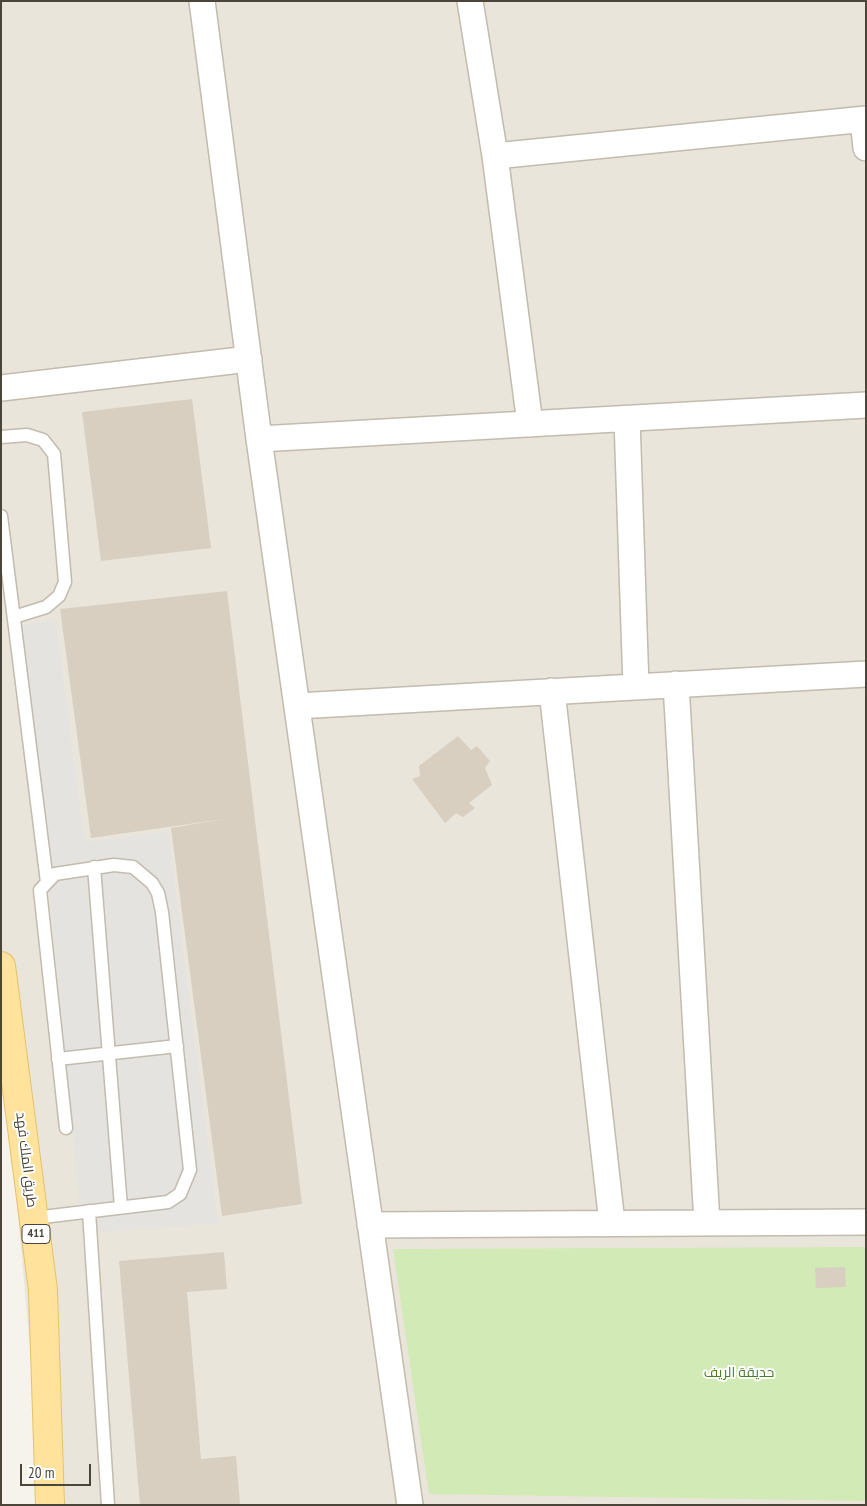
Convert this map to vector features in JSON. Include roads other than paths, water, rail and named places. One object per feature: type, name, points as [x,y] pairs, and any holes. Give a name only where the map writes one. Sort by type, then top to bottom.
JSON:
[{"type":"main road","name":"طريق الملك فهد","points":[[1,966],[43,1290],[50,1505]]},
{"type":"street","points":[[202,1],[259,439],[410,1505]]},
{"type":"street","points":[[470,1],[495,156],[530,424]]},
{"type":"street","points":[[495,156],[864,120],[866,148]]},
{"type":"street","points":[[1,388],[249,359]]},
{"type":"street","points":[[259,439],[866,405]]},
{"type":"street","points":[[627,418],[636,687]]},
{"type":"street","points":[[297,706],[866,674]]},
{"type":"street","points":[[676,684],[707,1223]]},
{"type":"street","points":[[552,692],[612,1224]]},
{"type":"street","points":[[370,1225],[866,1222]]},
{"type":"lane","points":[[1,438],[27,435],[43,440],[54,454],[65,582],[59,596],[46,607],[14,617]]},
{"type":"lane","points":[[1,516],[48,882]]},
{"type":"lane","points":[[34,1218],[168,1202],[180,1194],[190,1170],[162,912],[158,893],[144,875],[133,867],[114,865],[55,874],[40,890],[66,1128]]},
{"type":"lane","points":[[94,867],[122,1208]]},
{"type":"lane","points":[[58,1059],[177,1046]]},
{"type":"lane","points":[[89,1211],[108,1505]]},
{"type":"park label","name":"حديقة الريف","points":[[739,1373]]}]
